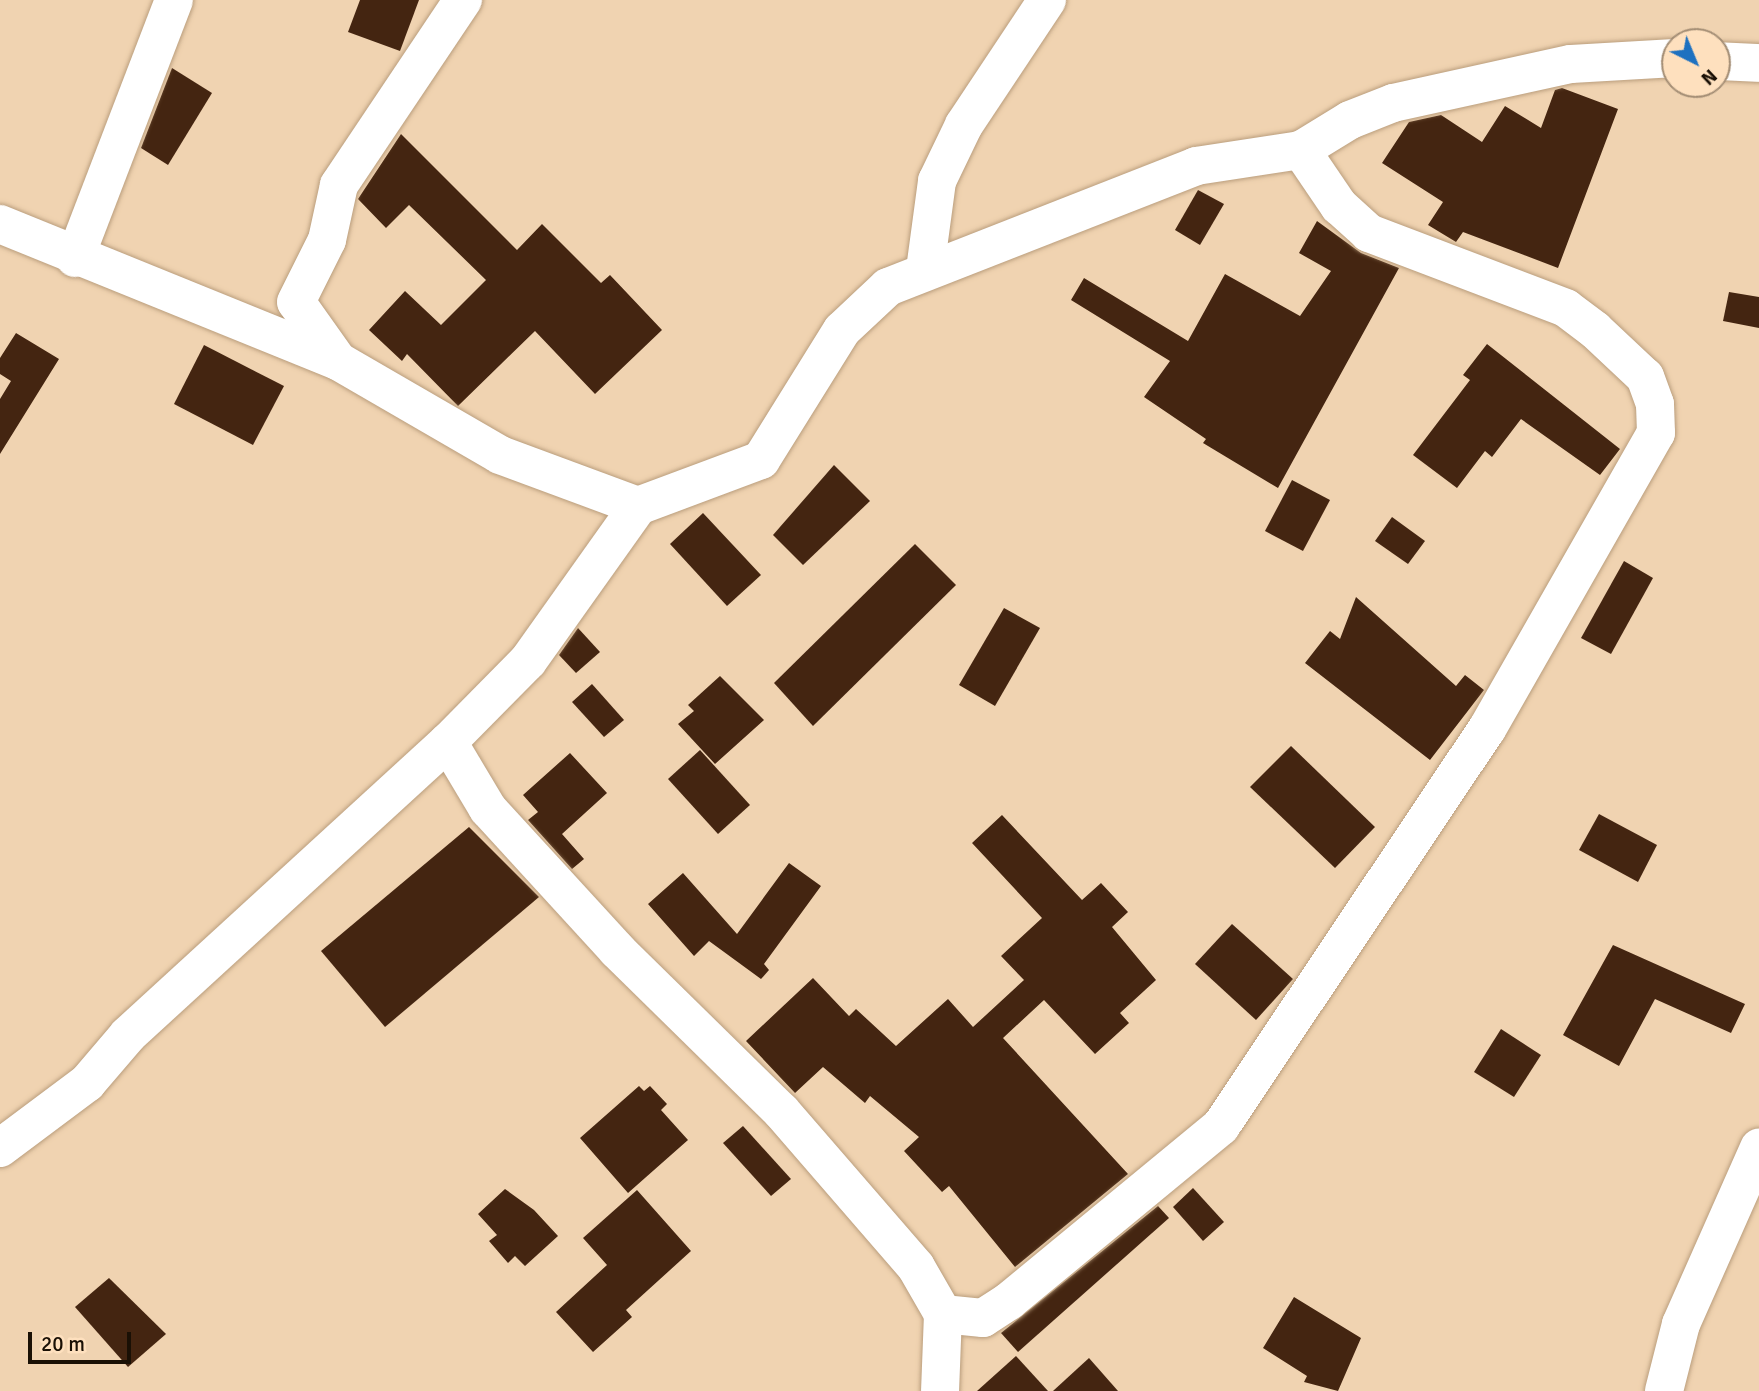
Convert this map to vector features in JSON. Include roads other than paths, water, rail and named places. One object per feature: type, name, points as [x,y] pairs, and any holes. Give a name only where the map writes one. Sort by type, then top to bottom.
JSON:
[{"type":"street","points":[[75,258],[174,0]]},
{"type":"street","points":[[338,361],[296,302],[327,240],[339,185],[463,0]]},
{"type":"street","points":[[925,270],[937,181],[964,125],[1047,0]]},
{"type":"street","points":[[0,1148],[87,1083],[128,1035],[448,742],[528,661],[638,506],[761,460],[842,330],[888,287],[925,270],[1196,166],[1301,150],[1350,120],[1393,103],[1571,64],[1661,59]]},
{"type":"street","points":[[1731,62],[1759,63]]},
{"type":"street","points":[[943,1314],[982,1318],[1009,1301],[1221,1126],[1487,729],[1656,433],[1655,404],[1645,377],[1595,330],[1566,308],[1369,233],[1339,206],[1301,150]]},
{"type":"street","points":[[0,224],[75,258],[338,361],[500,455],[638,506]]},
{"type":"street","points":[[448,742],[488,809],[617,950],[781,1111],[916,1267],[943,1314],[940,1391]]},
{"type":"street","points":[[1664,1391],[1681,1324],[1759,1148]]}]
